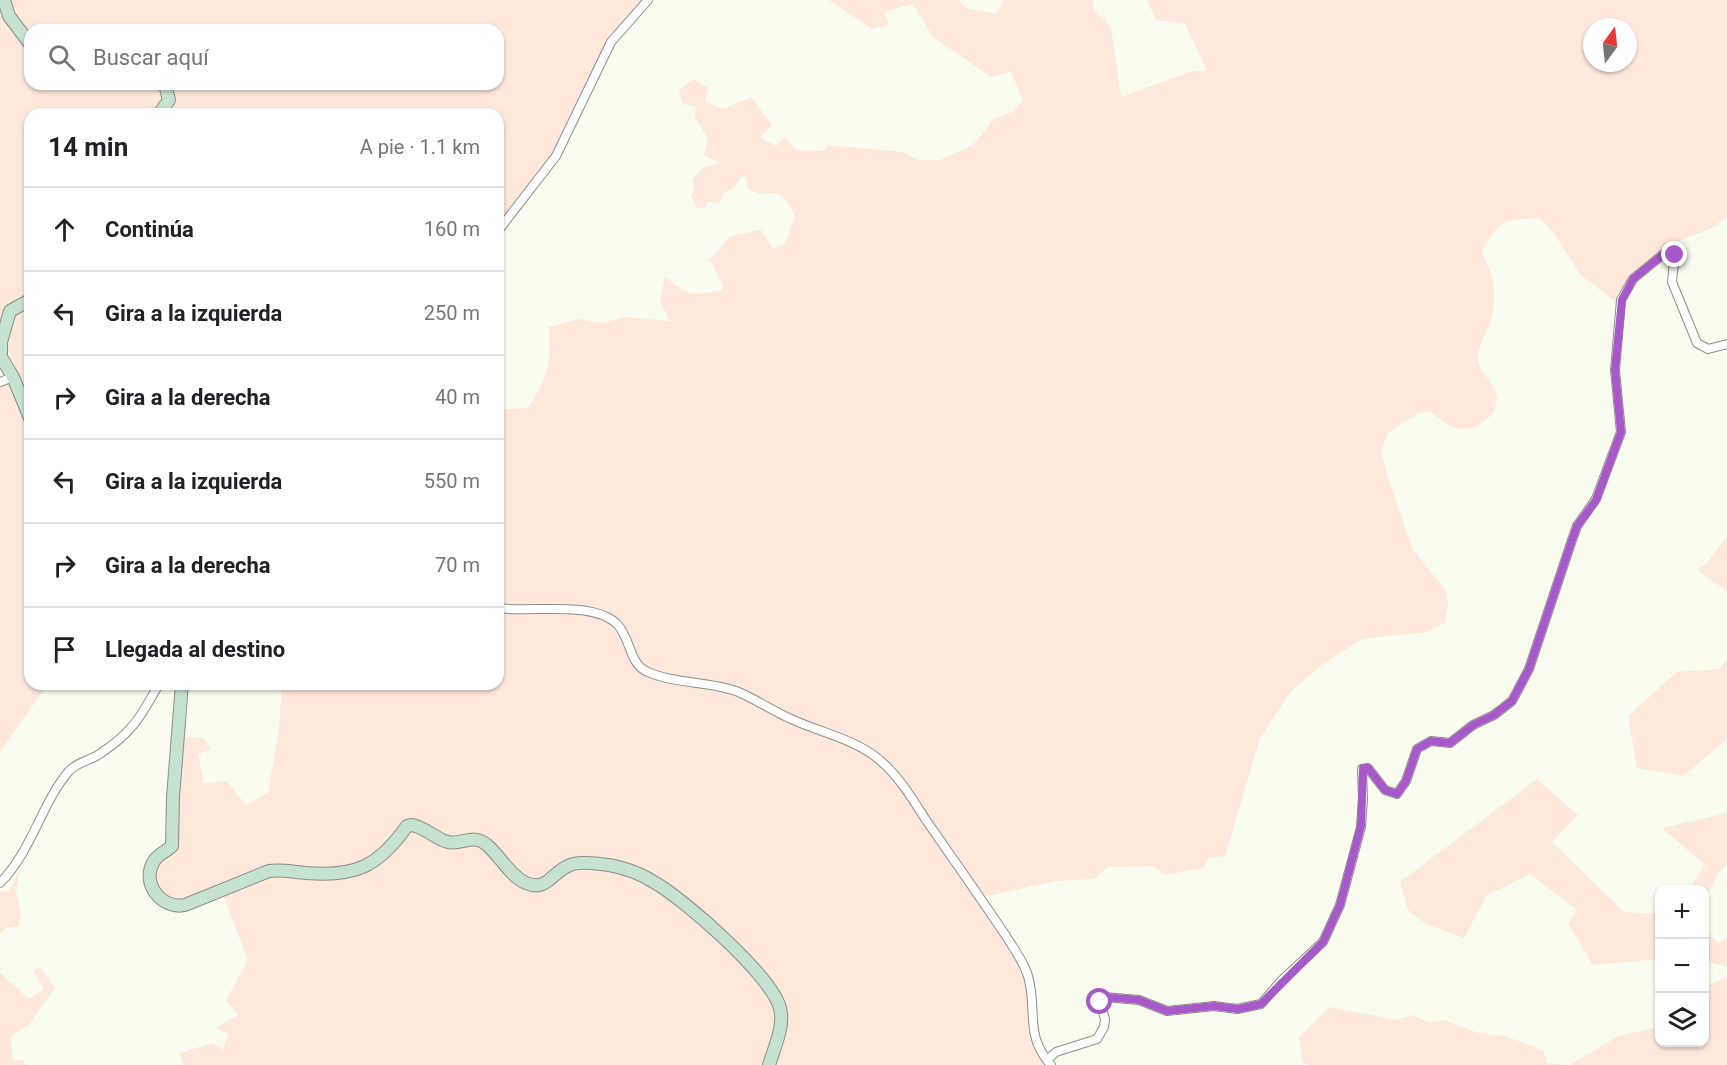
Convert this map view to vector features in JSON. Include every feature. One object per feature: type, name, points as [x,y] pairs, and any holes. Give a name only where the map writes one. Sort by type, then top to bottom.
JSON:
[{"type":"street","points":[[4,0],[9,16],[24,36]]},
{"type":"street","points":[[504,223],[556,156],[594,82],[611,42],[648,0]]},
{"type":"street","points":[[163,108],[169,100],[166,90]]},
{"type":"street","points":[[504,609],[521,612],[582,611],[602,615],[616,623],[626,635],[633,657],[644,671],[664,678],[713,684],[739,692],[790,719],[851,741],[882,762],[911,797],[1015,950],[1029,977],[1033,1036],[1049,1063],[1056,1052],[1097,1039],[1104,1027],[1105,1019],[1100,1002],[1104,997],[1139,1000],[1167,1011],[1214,1006],[1238,1009],[1255,1007],[1323,942],[1340,905],[1361,826],[1364,799],[1362,770],[1368,768],[1385,790],[1397,794],[1406,781],[1417,749],[1431,741],[1450,743],[1473,725],[1494,715],[1512,701],[1529,669],[1577,526],[1596,500],[1621,432],[1615,370],[1620,332],[1620,305],[1633,279],[1666,252],[1674,254],[1672,282],[1697,344],[1708,349],[1727,344]]},
{"type":"street","points":[[24,303],[10,311],[3,329],[1,357],[14,377],[24,403]]},
{"type":"street","points":[[0,382],[14,377]]},
{"type":"street","points":[[0,884],[35,834],[55,792],[71,768],[100,754],[136,726],[156,690]]},
{"type":"street","points":[[182,690],[173,797],[172,846],[154,861],[150,875],[156,896],[164,902],[173,906],[185,905],[269,871],[283,869],[327,875],[349,873],[365,868],[378,860],[407,826],[411,825],[449,842],[478,840],[486,844],[524,883],[537,886],[548,884],[558,872],[572,864],[603,864],[623,869],[652,880],[687,907],[768,982],[782,1013],[769,1065]]},
{"type":"shaded area","points":[[0,0],[24,39],[24,90],[161,90],[165,99],[158,108],[24,108],[24,302],[0,325]]},
{"type":"shaded area","points":[[9,0],[644,0],[609,41],[554,154],[504,219],[504,108],[166,108],[168,90],[504,90],[504,24],[24,24],[24,29],[13,14]]},
{"type":"shaded area","points":[[829,0],[958,0],[966,8],[996,14],[1004,0],[1093,0],[1094,10],[1111,27],[1121,97],[1190,72],[1207,70],[1185,24],[1156,20],[1147,0],[1727,0],[1727,217],[1712,228],[1671,244],[1631,277],[1618,304],[1580,274],[1553,232],[1539,218],[1503,224],[1492,234],[1482,253],[1492,277],[1493,310],[1479,350],[1478,360],[1494,387],[1496,406],[1482,423],[1460,429],[1447,424],[1430,411],[1418,413],[1388,433],[1381,450],[1387,475],[1413,550],[1446,590],[1448,605],[1445,623],[1426,632],[1362,639],[1324,663],[1290,692],[1260,738],[1225,856],[1208,858],[1204,868],[1165,875],[1153,866],[1108,867],[1094,879],[1056,881],[983,897],[884,760],[741,690],[664,676],[646,669],[635,656],[629,634],[618,621],[603,613],[504,605],[504,410],[528,408],[540,388],[549,360],[549,327],[578,319],[602,323],[625,317],[670,321],[660,301],[665,277],[691,293],[722,290],[723,285],[710,260],[730,236],[761,230],[773,249],[785,244],[795,216],[782,197],[778,194],[763,194],[747,188],[747,180],[742,176],[734,188],[724,193],[719,203],[711,201],[706,203],[706,207],[698,209],[691,196],[695,187],[692,180],[702,168],[719,163],[704,155],[708,138],[695,118],[696,106],[682,104],[679,90],[694,79],[708,88],[705,102],[723,109],[751,97],[772,125],[760,138],[776,146],[785,137],[796,150],[823,151],[828,145],[903,152],[918,160],[940,160],[973,145],[994,119],[1012,112],[1023,100],[1011,72],[991,77],[933,37],[913,4],[884,12],[889,25],[872,29]]},
{"type":"shaded area","points":[[24,308],[24,396],[8,352],[9,328],[13,314]]},
{"type":"shaded area","points":[[10,381],[24,415],[24,690],[44,690],[0,752],[0,385]]},
{"type":"shaded area","points":[[1727,536],[1727,591],[1697,570],[1706,564]]},
{"type":"shaded area","points":[[504,612],[576,613],[604,619],[618,629],[643,673],[712,686],[738,695],[850,743],[881,764],[909,798],[1012,952],[1026,979],[1031,1037],[1047,1065],[773,1065],[779,994],[771,980],[654,877],[591,860],[545,880],[526,879],[495,847],[451,838],[416,821],[375,856],[349,868],[256,872],[184,901],[171,902],[158,888],[155,875],[161,863],[175,850],[182,737],[204,738],[210,750],[198,754],[204,783],[226,781],[246,805],[268,793],[279,727],[282,690],[504,690]]},
{"type":"shaded area","points":[[1727,659],[1727,739],[1683,776],[1637,768],[1628,716],[1677,672],[1720,669]]},
{"type":"shaded area","points":[[1537,779],[1578,815],[1552,842],[1624,912],[1655,914],[1655,959],[1593,965],[1568,924],[1577,910],[1530,874],[1487,895],[1464,938],[1426,924],[1408,910],[1400,882]]},
{"type":"shaded area","points":[[1727,813],[1727,864],[1717,875],[1709,893],[1709,885],[1692,885],[1705,865],[1662,828]]},
{"type":"shaded area","points":[[409,830],[477,844],[537,890],[574,870],[590,868],[605,869],[627,875],[659,890],[695,918],[734,954],[772,998],[776,1023],[764,1065],[183,1065],[180,1053],[212,1043],[223,1050],[228,1034],[215,1028],[238,1015],[226,1000],[248,960],[222,893],[280,874],[302,880],[352,875],[374,865]]},
{"type":"shaded area","points":[[20,869],[16,891],[21,914],[19,926],[6,928],[0,933],[0,892],[9,891]]},
{"type":"shaded area","points":[[1709,933],[1718,943],[1727,938],[1727,967],[1709,962]]},
{"type":"shaded area","points":[[40,967],[55,988],[29,1024],[11,1037],[13,1061],[23,1060],[26,1065],[0,1065],[0,973],[29,999],[44,989],[33,971]]},
{"type":"shaded area","points":[[1727,976],[1727,1065],[1570,1065],[1618,1036],[1655,1028],[1655,1047],[1709,1047],[1709,985]]},
{"type":"shaded area","points":[[1329,1007],[1396,1020],[1414,1015],[1429,1023],[1444,1020],[1478,1033],[1505,1036],[1543,1050],[1547,1063],[1566,1065],[1308,1065],[1302,1061],[1299,1037]]},
{"type":"route","points":[[1100,1002],[1104,997],[1139,1000],[1167,1011],[1214,1006],[1238,1009],[1261,1004],[1273,993],[1281,981],[1323,942],[1340,905],[1361,826],[1364,799],[1361,772],[1363,768],[1368,768],[1389,794],[1397,794],[1406,781],[1417,749],[1424,743],[1431,741],[1450,743],[1473,725],[1494,715],[1512,701],[1529,669],[1577,526],[1596,500],[1621,432],[1615,370],[1620,332],[1620,305],[1633,279],[1666,252],[1670,251],[1675,255]]}]
